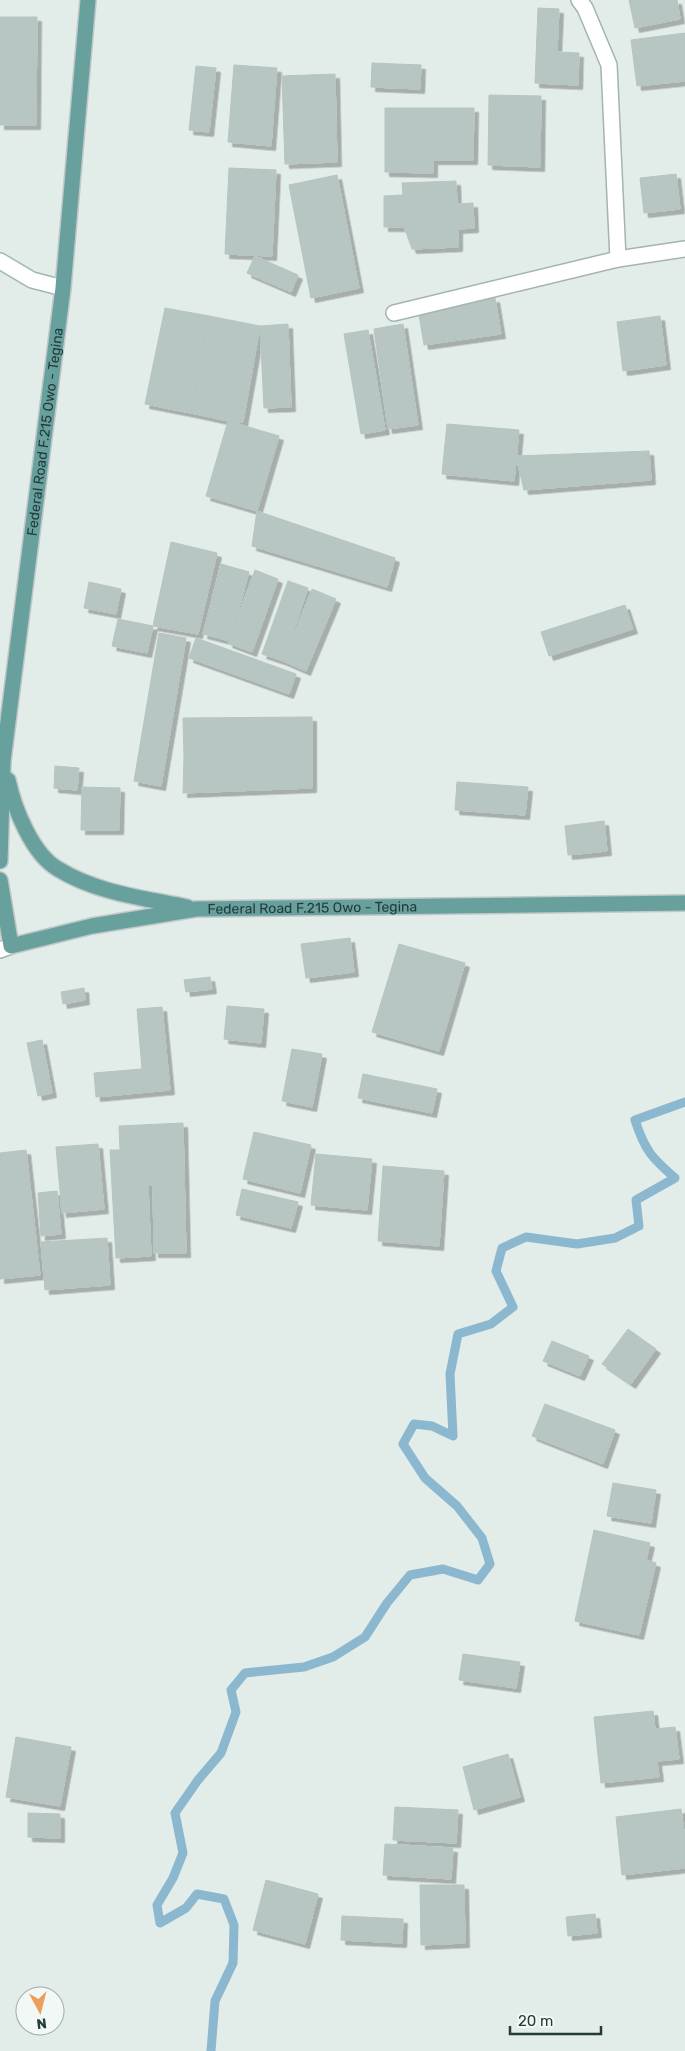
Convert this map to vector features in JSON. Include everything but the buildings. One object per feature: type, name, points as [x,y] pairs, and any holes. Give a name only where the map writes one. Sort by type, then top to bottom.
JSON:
[{"type":"main road","name":"Federal Road F.215 Owo - Tegina","points":[[0,861],[3,761],[63,288],[88,0]]},
{"type":"main road","points":[[3,761],[13,804],[35,846],[57,869],[108,891],[196,909]]},
{"type":"main road","name":"Federal Road F.215 Owo - Tegina","points":[[0,880],[6,948],[92,926],[196,909],[685,903]]},
{"type":"street","points":[[579,0],[585,8],[609,66],[618,259]]},
{"type":"street","points":[[394,313],[618,259],[685,249]]},
{"type":"street","points":[[0,261],[32,280],[63,288]]},
{"type":"waterway","points":[[211,2051],[215,2001],[233,1963],[234,1925],[224,1899],[197,1894],[186,1908],[160,1923],[157,1905],[173,1878],[183,1853],[175,1813],[198,1780],[221,1753],[236,1712],[231,1690],[245,1673],[304,1667],[333,1657],[365,1637],[387,1603],[410,1575],[443,1569],[478,1580],[490,1564],[482,1538],[457,1506],[425,1478],[403,1444],[414,1424],[432,1426],[453,1436],[450,1374],[458,1334],[491,1324],[513,1307],[496,1271],[502,1248],[526,1237],[577,1244],[615,1238],[639,1226],[636,1200],[675,1178],[650,1153],[635,1120],[685,1102]]}]
